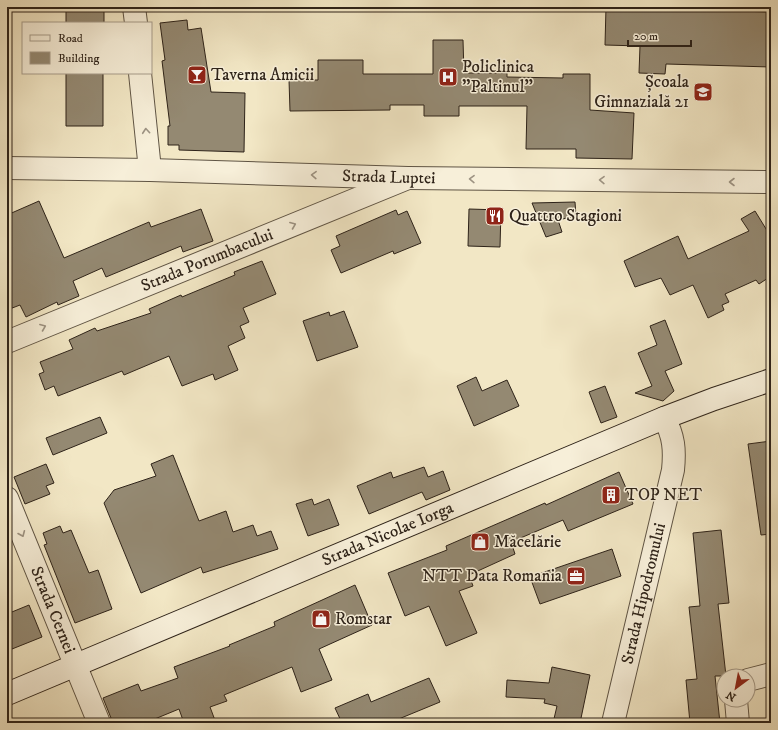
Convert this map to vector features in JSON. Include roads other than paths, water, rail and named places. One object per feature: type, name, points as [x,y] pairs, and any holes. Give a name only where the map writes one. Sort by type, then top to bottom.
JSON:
[{"type":"street","points":[[134,7],[136,22]]},
{"type":"street","points":[[140,74],[150,170]]},
{"type":"street","name":"Strada Luptei","points":[[7,168],[150,170],[408,178],[771,182]]},
{"type":"street","name":"Strada Porumbacului","points":[[7,342],[408,178]]},
{"type":"street","name":"Strada Nicolae Iorga","points":[[7,694],[664,418],[771,380]]},
{"type":"street","name":"Strada Hipodromului","points":[[613,723],[673,470],[675,447],[673,436],[664,418]]},
{"type":"street","name":"Strada Cernei","points":[[7,498],[77,665],[99,723]]},
{"type":"street","points":[[756,678],[771,674]]},
{"type":"street","points":[[737,708],[738,723]]},
{"type":"place","name":"Taverna Amicii","points":[[197,75]]},
{"type":"place","name":"Policlinica \"Paltinul\"","points":[[448,77]]},
{"type":"place","name":"Școala Gimnazială 21","points":[[703,92]]},
{"type":"place","name":"Quattro Stagioni","points":[[495,216]]},
{"type":"place","name":"TOP NET","points":[[611,495]]},
{"type":"place","name":"Măcelărie","points":[[480,542]]},
{"type":"place","name":"NTT Data Romania","points":[[576,576]]},
{"type":"place","name":"Romstar","points":[[321,619]]}]
